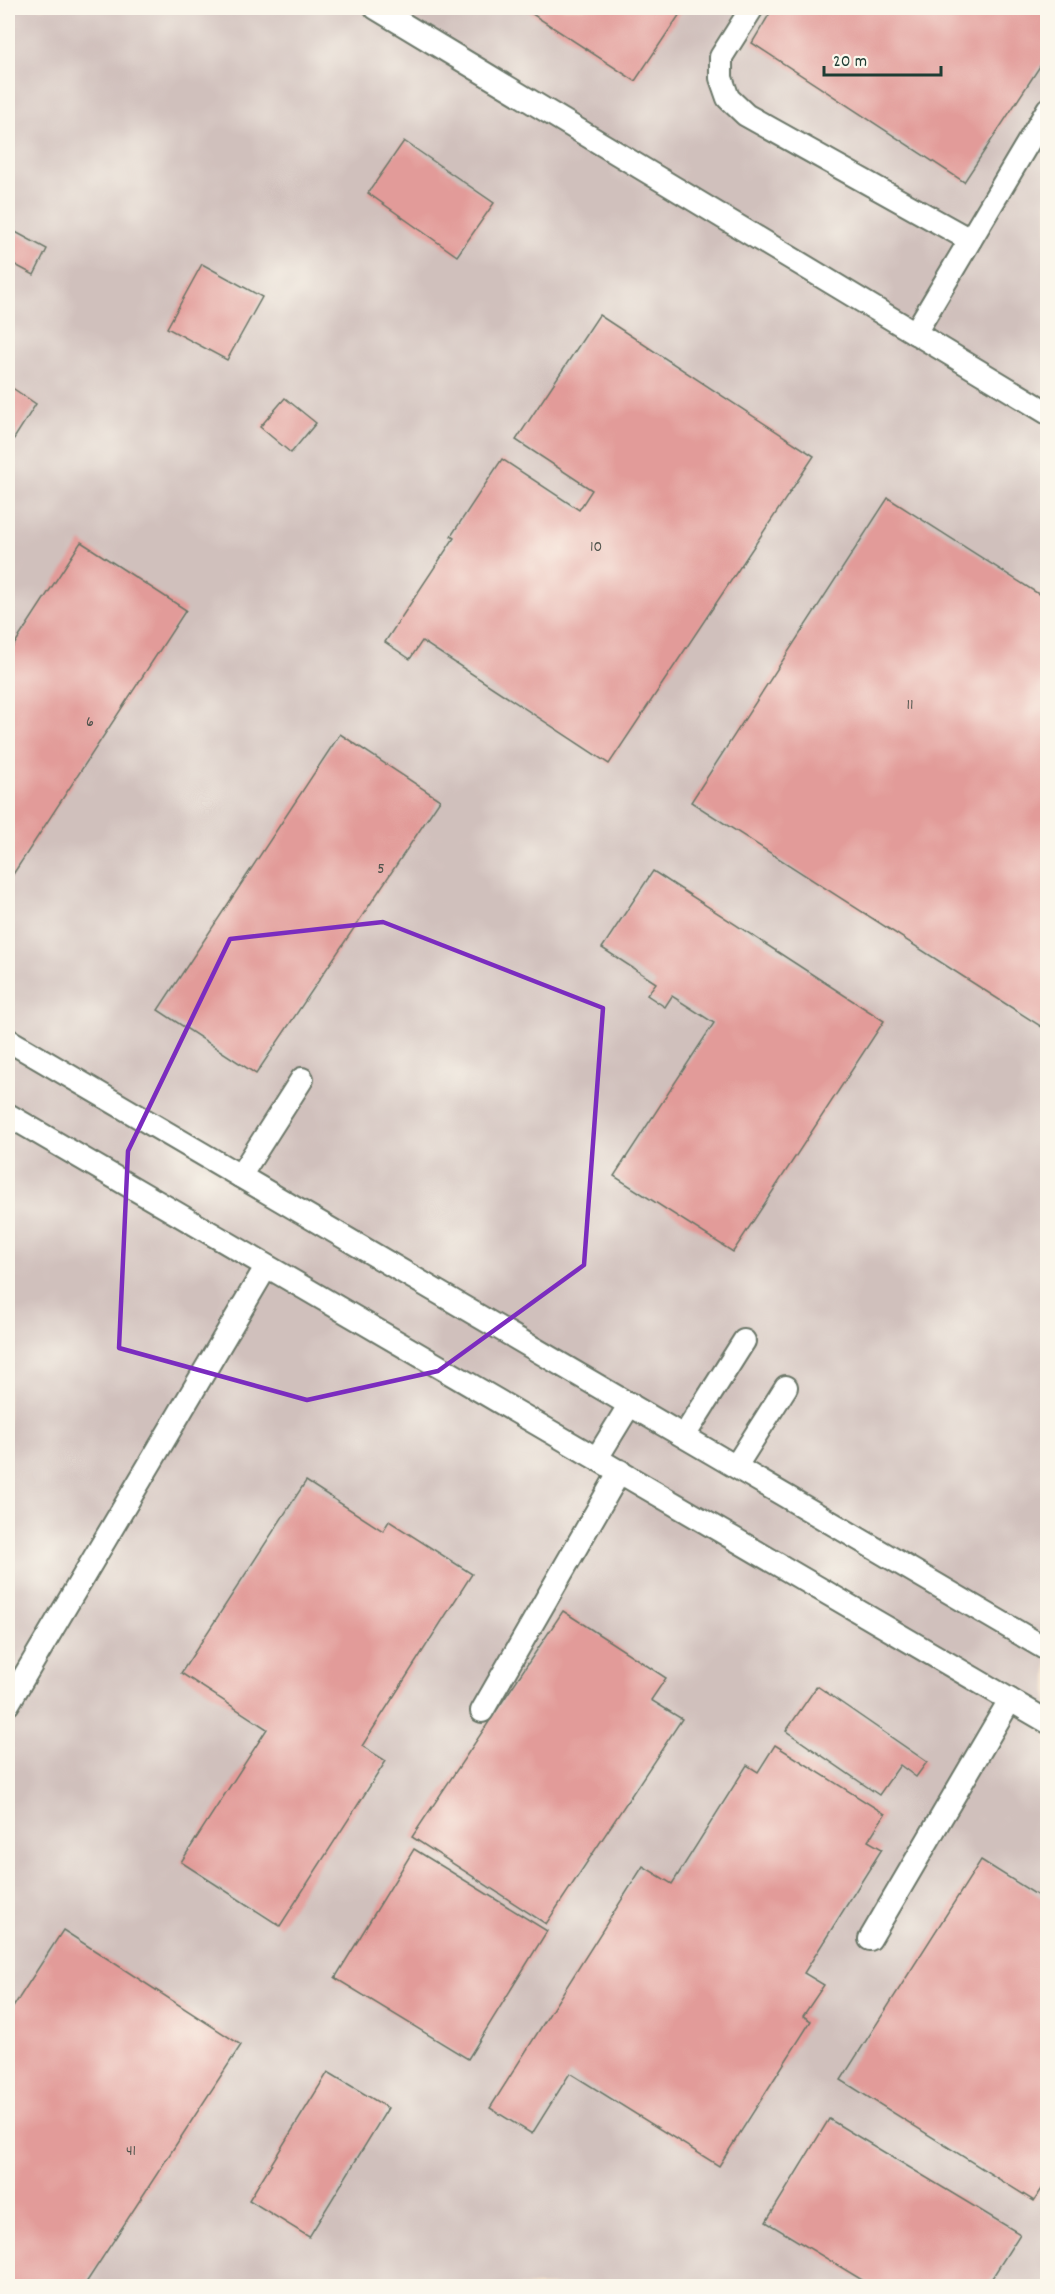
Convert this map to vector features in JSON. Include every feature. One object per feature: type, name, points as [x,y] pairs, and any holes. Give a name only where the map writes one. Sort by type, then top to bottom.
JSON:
[{"type":"lane","points":[[376,8],[1047,413]]},
{"type":"lane","points":[[752,8],[721,57],[721,78],[728,98],[746,115],[970,240]]},
{"type":"lane","points":[[915,333],[1047,109]]},
{"type":"lane","points":[[8,1040],[1047,1650]]},
{"type":"lane","points":[[240,1176],[302,1079]]},
{"type":"lane","points":[[8,1115],[1047,1722]]},
{"type":"lane","points":[[8,1704],[266,1267]]},
{"type":"lane","points":[[684,1436],[744,1341]]},
{"type":"lane","points":[[736,1466],[786,1387]]},
{"type":"lane","points":[[597,1458],[630,1404]]},
{"type":"lane","points":[[482,1711],[620,1471]]},
{"type":"lane","points":[[870,1939],[1010,1700]]},
{"type":"highlighted area","points":[[383,922],[603,1008],[584,1265],[438,1371],[307,1400],[119,1348],[128,1151],[230,939]]},
{"type":"shaded area","points":[[8,8],[1047,8],[1047,2286],[8,2286]]},
{"type":"building","points":[[523,8],[684,8],[635,81]]},
{"type":"building","points":[[773,8],[1048,8],[1048,54],[964,182],[752,43]]},
{"type":"building","points":[[404,141],[494,203],[457,256],[368,193]]},
{"type":"building","points":[[8,228],[47,249],[34,275],[8,261]]},
{"type":"building","points":[[202,264],[262,297],[227,360],[167,328]]},
{"type":"building","points":[[599,315],[814,456],[609,764],[422,641],[410,659],[385,642],[454,538],[451,536],[502,459],[579,510],[592,490],[516,440]]},
{"type":"building","points":[[8,385],[36,404],[8,448]]},
{"type":"building","points":[[285,398],[316,423],[291,453],[260,427]]},
{"type":"building","points":[[888,498],[1048,600],[1048,1031],[691,802]]},
{"type":"building","points":[[81,542],[186,610],[8,882],[8,654]]},
{"type":"building","points":[[340,734],[440,800],[256,1074],[158,1010]]},
{"type":"building","points":[[653,871],[884,1021],[733,1252],[614,1176],[714,1023],[672,996],[665,1007],[647,995],[656,983],[602,948]]},
{"type":"building","points":[[306,1481],[383,1531],[389,1521],[472,1574],[362,1746],[386,1761],[280,1926],[181,1862],[267,1729],[181,1673]]},
{"type":"building","points":[[563,1611],[666,1678],[651,1700],[682,1719],[546,1924],[412,1837]]},
{"type":"building","points":[[817,1686],[927,1762],[916,1777],[900,1765],[879,1795],[786,1731]]},
{"type":"building","points":[[775,1745],[885,1814],[868,1841],[882,1849],[804,1973],[824,1985],[803,2016],[811,2021],[719,2166],[570,2073],[532,2134],[490,2108],[643,1866],[672,1884],[747,1765],[758,1772]]},
{"type":"building","points":[[414,1849],[547,1931],[468,2059],[335,1978]]},
{"type":"building","points":[[981,1860],[1048,1902],[1048,2180],[1034,2201],[841,2080]]},
{"type":"building","points":[[63,1930],[241,2045],[84,2286],[8,2286],[8,2015]]},
{"type":"building","points":[[328,2072],[388,2108],[309,2237],[249,2200]]},
{"type":"building","points":[[829,2119],[1020,2234],[987,2286],[872,2286],[766,2222]]}]
